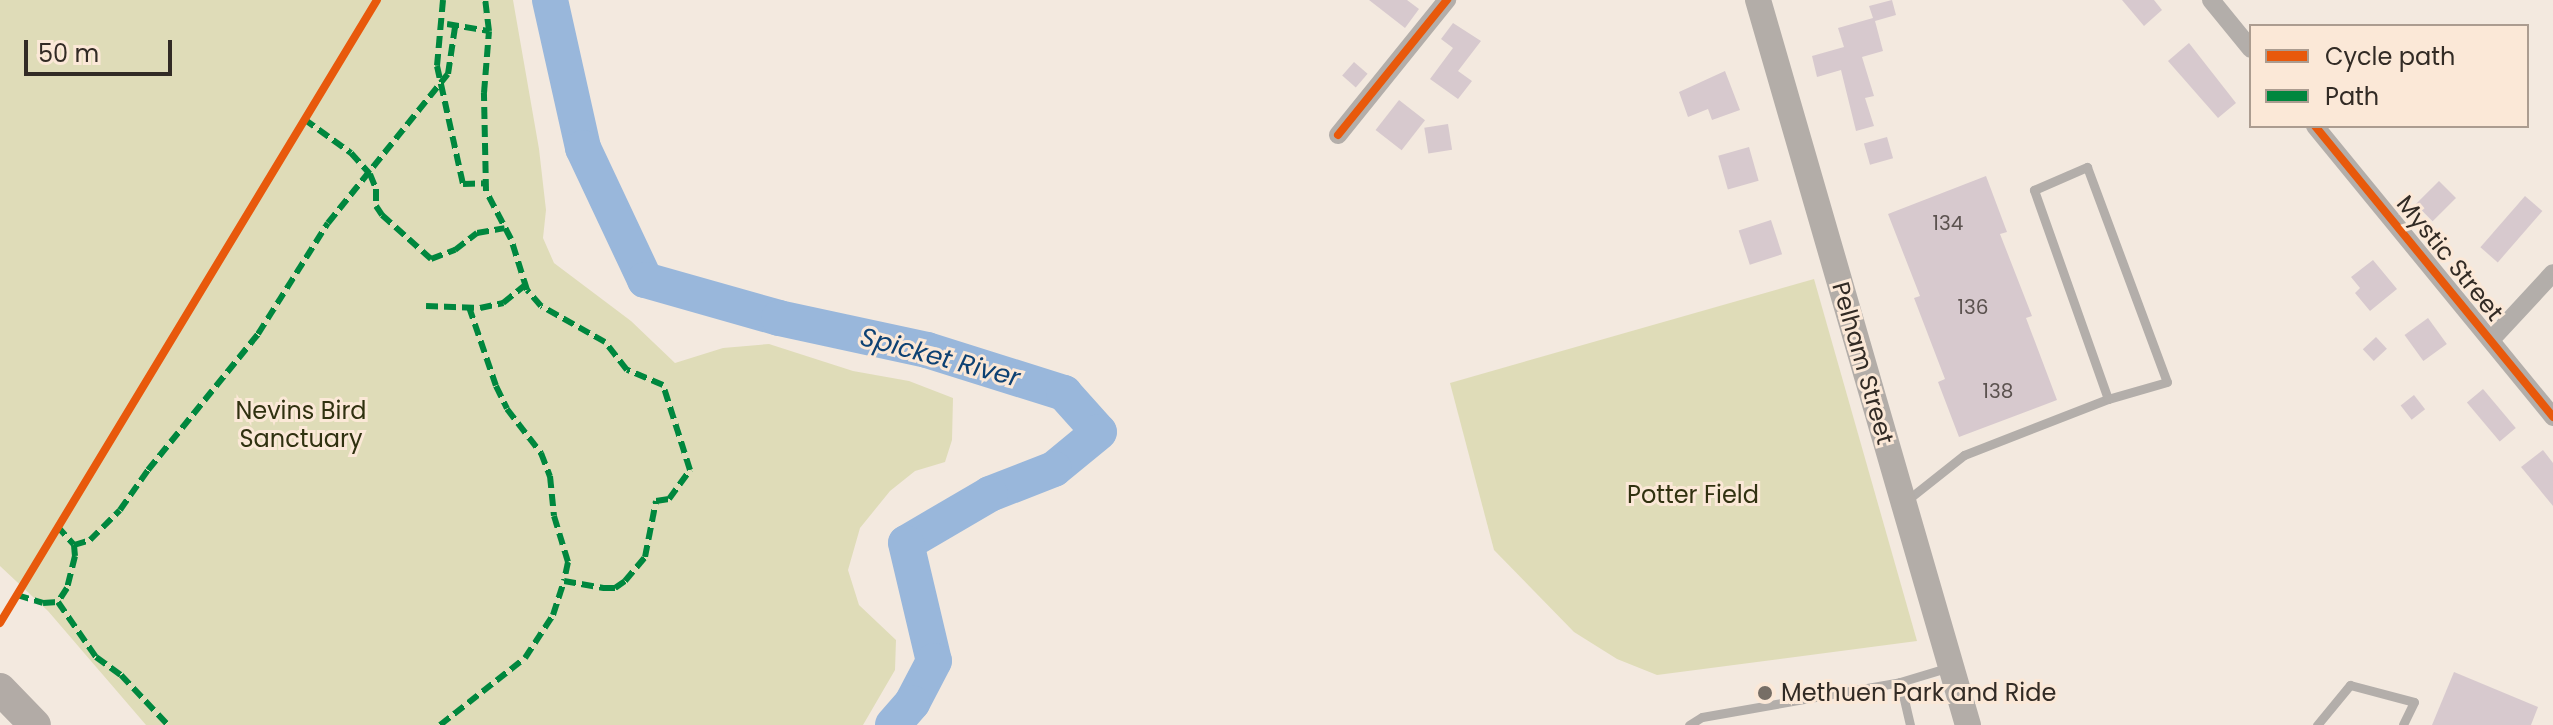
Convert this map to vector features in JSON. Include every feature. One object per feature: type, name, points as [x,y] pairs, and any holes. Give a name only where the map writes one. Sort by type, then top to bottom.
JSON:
[{"type":"highway","points":[[0,689],[35,725]]},
{"type":"main road","name":"Pelham Street","points":[[1758,0],[1968,725]]},
{"type":"street","points":[[1338,135],[1447,0]]},
{"type":"street","points":[[2211,0],[2249,47]]},
{"type":"street","name":"Mystic Street","points":[[2317,128],[2553,417]]},
{"type":"street","points":[[2491,340],[2553,273]]},
{"type":"lane","points":[[1904,503],[1964,455],[2108,399],[2167,382],[2087,167],[2034,190],[2108,399]]},
{"type":"lane","points":[[1689,725],[1702,717],[1900,682],[1951,667]]},
{"type":"lane","points":[[1900,682],[1910,725]]},
{"type":"lane","points":[[2317,725],[2350,685],[2414,702],[2403,725]]},
{"type":"green space","name":"Nevins Bird Sanctuary","points":[[0,0],[513,0],[539,149],[546,210],[543,238],[554,263],[631,321],[675,363],[723,348],[769,344],[853,371],[909,381],[953,398],[952,440],[945,462],[915,471],[890,491],[860,528],[848,570],[859,605],[896,640],[895,670],[863,725],[146,725],[48,611],[0,566]]},
{"type":"green space","name":"Potter Field","points":[[1814,279],[1917,641],[1657,675],[1617,659],[1574,632],[1494,550],[1450,383]]},
{"type":"building","points":[[1369,0],[1407,0],[1419,9],[1405,28]]},
{"type":"building","points":[[1892,0],[1896,15],[1875,21],[1883,51],[1862,57],[1874,96],[1865,98],[1874,126],[1856,131],[1841,70],[1817,77],[1812,56],[1844,47],[1838,28],[1873,18],[1869,6]]},
{"type":"building","points":[[2122,0],[2154,0],[2162,10],[2144,26]]},
{"type":"building","points":[[1453,23],[1481,41],[1458,71],[1472,81],[1458,99],[1430,79],[1453,48],[1441,39]]},
{"type":"building","points":[[2189,43],[2236,103],[2218,118],[2168,61]]},
{"type":"building","points":[[1354,62],[1368,74],[1356,87],[1342,76]]},
{"type":"building","points":[[1725,71],[1740,110],[1712,120],[1708,109],[1688,117],[1679,92]]},
{"type":"building","points":[[1399,100],[1425,120],[1402,150],[1376,130]]},
{"type":"building","points":[[1448,124],[1452,150],[1428,153],[1424,128]]},
{"type":"building","points":[[1887,137],[1893,158],[1870,165],[1864,144]]},
{"type":"building","points":[[1749,147],[1759,181],[1728,189],[1718,156]]},
{"type":"building","points":[[1986,176],[2007,232],[2000,234],[2032,316],[2026,318],[2057,400],[1959,437],[1938,382],[1945,379],[1914,298],[1920,296],[1888,214]]},
{"type":"building","points":[[2439,181],[2456,198],[2433,221],[2416,204]]},
{"type":"building","points":[[2525,196],[2542,211],[2498,262],[2480,247]]},
{"type":"building","points":[[1771,220],[1782,254],[1750,265],[1739,231]]},
{"type":"building","points":[[2373,260],[2397,289],[2370,311],[2355,293],[2360,288],[2351,277]]},
{"type":"building","points":[[2428,318],[2447,344],[2423,361],[2405,335]]},
{"type":"building","points":[[2376,337],[2387,349],[2374,361],[2363,349]]},
{"type":"building","points":[[2483,389],[2516,428],[2500,442],[2467,402]]},
{"type":"building","points":[[2414,395],[2425,409],[2412,420],[2401,405]]},
{"type":"building","points":[[2543,450],[2553,463],[2553,506],[2521,467]]},
{"type":"building","points":[[2454,672],[2538,707],[2531,725],[2432,725]]},
{"type":"waterway","name":"Spicket River","points":[[550,0],[583,148],[645,280],[779,318],[927,350],[1064,393],[1099,432],[1054,469],[990,494],[906,543],[934,661],[912,703],[893,725]]},
{"type":"marked path","points":[[443,0],[437,66],[463,184],[487,183]]},
{"type":"marked path","points":[[440,725],[525,658],[553,615],[564,581],[603,588],[615,588],[625,581],[645,557],[656,501],[669,499],[690,470],[663,385],[627,370],[605,342],[541,306],[527,290],[511,239],[486,191],[484,93],[489,31],[485,0]]},
{"type":"marked path","points":[[447,24],[489,31]]},
{"type":"marked path","points":[[74,545],[90,540],[120,510],[148,470],[258,334],[328,223],[448,74],[455,27]]},
{"type":"marked path","points":[[304,119],[351,153],[370,174],[376,189],[376,206],[382,215],[431,259],[455,250],[477,233],[505,228]]},
{"type":"marked path","points":[[426,306],[480,308],[503,303],[525,285]]},
{"type":"marked path","points":[[469,307],[507,409],[541,453],[550,476],[554,516],[568,562],[564,581]]},
{"type":"marked path","points":[[57,526],[74,545],[75,556],[67,588],[58,602]]},
{"type":"marked path","points":[[17,595],[43,603],[58,602],[96,657],[121,675],[168,725]]},
{"type":"cycle path","points":[[0,623],[377,0]]},
{"type":"cycle path","points":[[1338,135],[1447,0]]},
{"type":"cycle path","points":[[2317,128],[2553,417]]},
{"type":"place","name":"Methuen Park and Ride","points":[[1765,693]]}]
